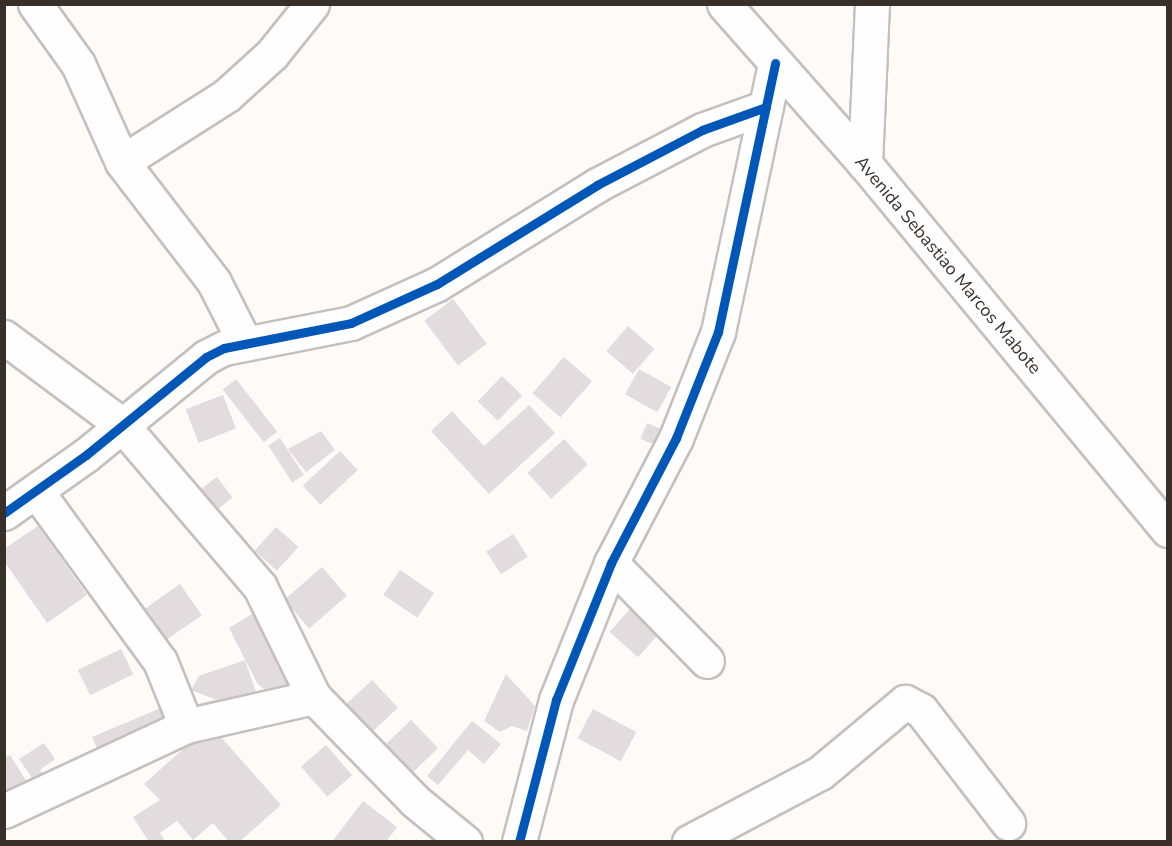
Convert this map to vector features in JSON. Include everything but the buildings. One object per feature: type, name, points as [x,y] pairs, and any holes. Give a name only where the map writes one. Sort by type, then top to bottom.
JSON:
[{"type":"street","points":[[35,4],[78,64],[122,162],[214,282],[245,343]]},
{"type":"street","points":[[122,162],[227,95],[272,54],[312,4]]},
{"type":"street","name":"Avenida Sebastiao Marcos Mabote","points":[[724,4],[865,164],[1167,530]]},
{"type":"street","points":[[865,164],[872,4]]},
{"type":"street","points":[[519,842],[556,700],[611,563],[676,438],[718,332],[775,63]]},
{"type":"street","points":[[4,513],[37,492],[206,357],[245,343],[331,331],[362,318],[436,284],[660,152],[766,107]]},
{"type":"street","points":[[4,337],[121,424],[260,587],[314,697],[398,785],[465,842]]},
{"type":"street","points":[[37,492],[160,661],[186,726]]},
{"type":"street","points":[[611,563],[707,661]]},
{"type":"street","points":[[4,811],[186,726],[314,697]]},
{"type":"street","points":[[689,842],[820,773],[905,702],[921,710],[1008,823]]},
{"type":"cycle path","points":[[519,842],[556,700],[611,563],[676,438],[718,332],[775,63]]},
{"type":"cycle path","points":[[4,513],[86,455],[206,357],[224,348],[351,323],[437,284],[597,185],[702,130],[766,107]]}]
